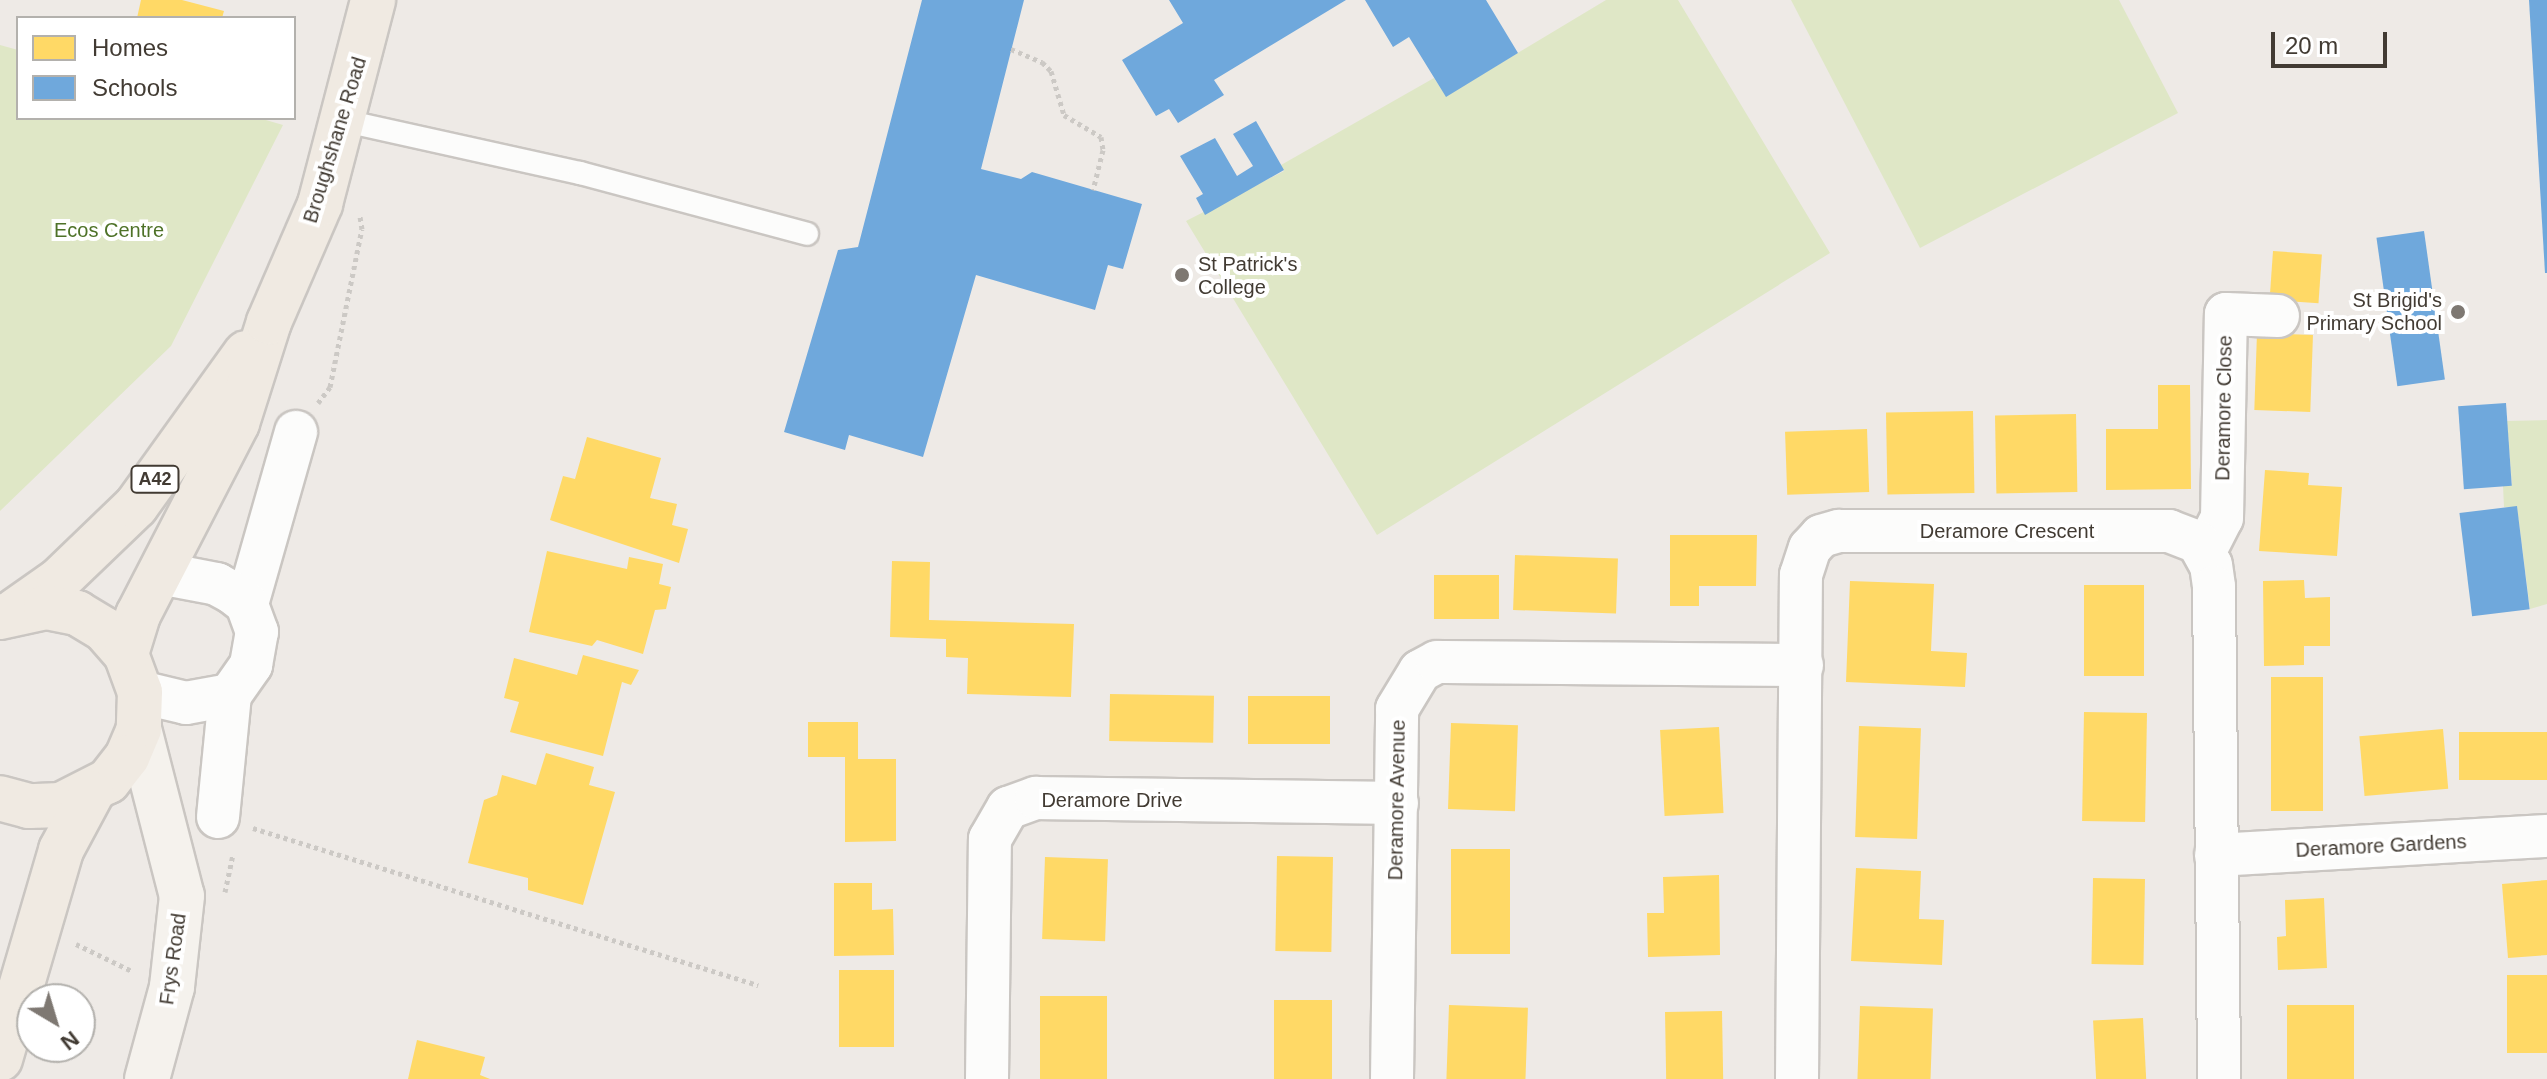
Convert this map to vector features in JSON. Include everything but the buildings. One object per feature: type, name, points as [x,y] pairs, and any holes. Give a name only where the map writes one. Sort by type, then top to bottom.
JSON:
[{"type":"main road","name":"Broughshane Road","points":[[269,322],[320,204],[345,121],[373,0]]},
{"type":"main road","name":"A42","points":[[0,1059],[61,850],[99,788],[127,757],[135,692],[160,573],[237,423],[269,322]]},
{"type":"main road","name":"A42","points":[[7,614],[59,580],[136,506],[269,322]]},
{"type":"main road","name":"A42","points":[[7,614],[46,607],[77,613],[105,630],[135,692]]},
{"type":"main road","points":[[0,798],[29,806],[61,805],[99,788]]},
{"type":"street","name":"Deramore Close","points":[[2205,551],[2222,518],[2226,314],[2278,316]]},
{"type":"street","points":[[218,817],[230,695],[251,665],[257,632],[247,604],[296,432]]},
{"type":"street","name":"Deramore Crescent","points":[[1797,1079],[1802,569],[1810,548],[1827,533],[2174,531],[2194,538],[2205,551]]},
{"type":"street","points":[[2205,551],[2214,587],[2219,1079]]},
{"type":"street","points":[[160,573],[217,584],[247,604]]},
{"type":"street","name":"Deramore Avenue","points":[[1392,1079],[1397,709],[1414,678],[1437,662],[1802,665]]},
{"type":"street","points":[[135,692],[186,703],[230,695]]},
{"type":"street","name":"Frys Road","points":[[135,692],[182,896],[181,931],[147,1079]]},
{"type":"street","points":[[99,788],[170,839]]},
{"type":"street","name":"Deramore Drive","points":[[987,1079],[990,839],[1008,808],[1036,798],[1397,803]]},
{"type":"street","name":"Deramore Gardens","points":[[2216,855],[2547,836]]},
{"type":"lane","points":[[345,121],[580,173],[807,234]]},
{"type":"path","points":[[1011,49],[1042,62],[1051,71],[1057,104],[1064,115],[1101,137],[1103,150],[1093,190]]},
{"type":"path","points":[[296,432],[330,387],[362,229],[360,213]]},
{"type":"path","points":[[218,817],[758,985]]},
{"type":"path","points":[[40,926],[143,976]]},
{"type":"green space","points":[[1606,0],[1678,0],[1830,253],[1377,535],[1186,221],[1284,171],[1281,165],[1434,78],[1446,96]]},
{"type":"green space","points":[[1791,0],[2119,0],[2178,113],[1920,248]]},
{"type":"green space","name":"Ecos Centre","points":[[0,45],[16,49],[16,120],[266,120],[283,125],[171,346],[0,511]]},
{"type":"green space","points":[[2547,420],[2547,604],[2530,609],[2517,507],[2504,507],[2503,486],[2512,485],[2507,421]]},
{"type":"place","name":"St Patrick's College","points":[[1182,275]]},
{"type":"place","name":"St Brigid's Primary School","points":[[2458,312]]}]
